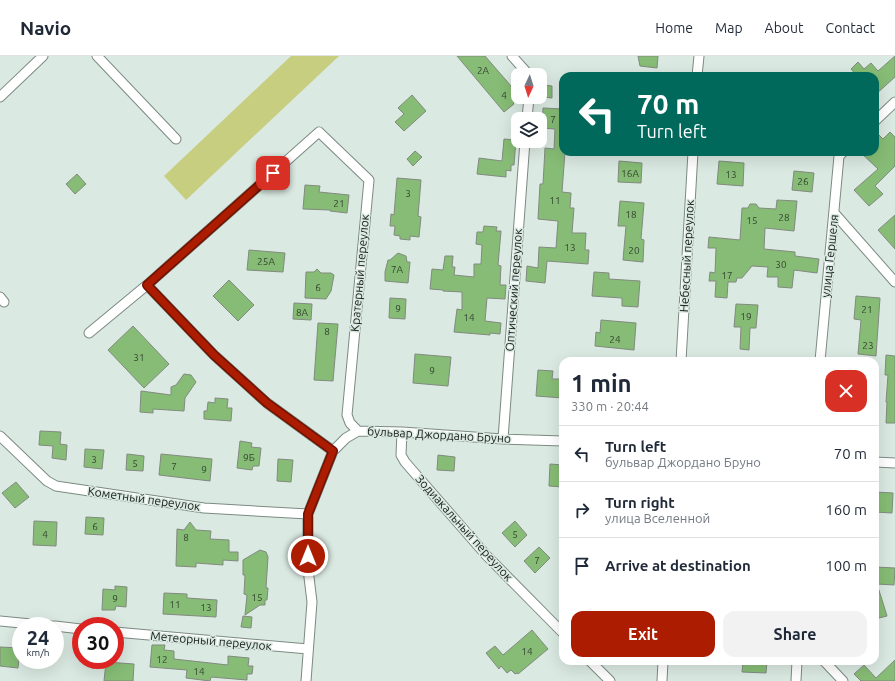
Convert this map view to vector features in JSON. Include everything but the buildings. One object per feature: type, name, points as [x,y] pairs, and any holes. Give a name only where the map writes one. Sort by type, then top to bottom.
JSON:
[{"type":"street","points":[[0,97],[43,56]]},
{"type":"street","points":[[97,56],[176,139]]},
{"type":"street","points":[[512,56],[523,68]]},
{"type":"street","points":[[698,72],[699,56]]},
{"type":"street","points":[[879,117],[895,102]]},
{"type":"street","name":"Кратерный переулок","points":[[147,285],[319,132],[369,180],[347,415],[350,423],[358,431]]},
{"type":"street","name":"Оптический переулок","points":[[503,439],[524,148]]},
{"type":"street","name":"Небесный переулок","points":[[681,357],[693,156]]},
{"type":"street","name":"улица Гершеля","points":[[820,357],[835,214],[839,156]]},
{"type":"street","points":[[835,214],[895,282]]},
{"type":"street","points":[[89,333],[147,285],[214,355],[267,403],[333,451],[308,514],[308,569],[312,602],[306,681]]},
{"type":"street","name":"бульвар Джордано Бруно","points":[[333,451],[346,438],[358,431],[559,441]]},
{"type":"street","name":"Зодиакальный переулок","points":[[402,432],[401,455],[405,462],[486,555],[559,629]]},
{"type":"street","name":"Кометный переулок","points":[[0,436],[47,481],[56,486],[204,508],[308,514]]},
{"type":"street","points":[[879,462],[895,464]]},
{"type":"street","points":[[0,621],[12,622]]},
{"type":"street","name":"Метеорный переулок","points":[[124,633],[308,649]]},
{"type":"street","points":[[594,665],[610,681]]},
{"type":"street","points":[[662,681],[663,665]]},
{"type":"street","points":[[796,681],[797,665]]},
{"type":"street","points":[[828,665],[843,681]]},
{"type":"green space","points":[[291,56],[339,56],[186,200],[164,176]]},
{"type":"route","points":[[273,173],[147,285],[214,355],[267,403],[333,451],[308,514],[308,556]]}]
